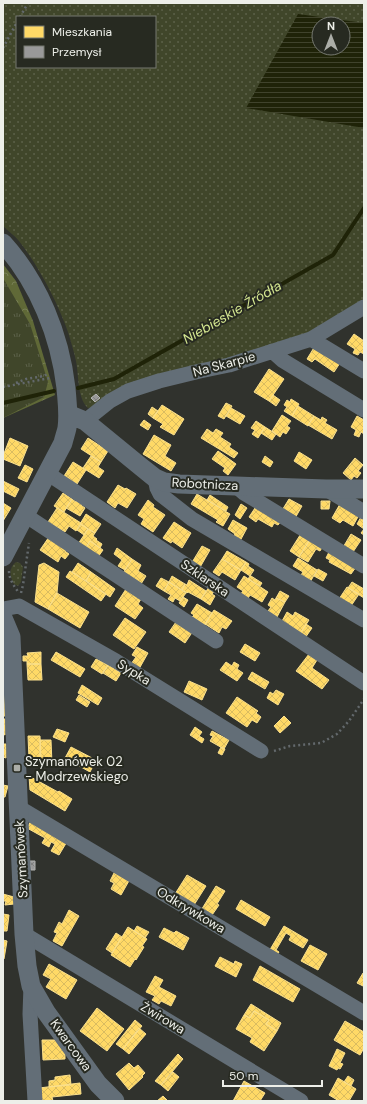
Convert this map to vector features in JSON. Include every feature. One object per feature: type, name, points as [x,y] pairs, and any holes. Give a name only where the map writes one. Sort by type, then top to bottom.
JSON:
[{"type":"street","points":[[3,244],[26,274],[38,294],[47,314],[76,418],[67,429],[63,443],[47,473],[28,517],[3,557]]},
{"type":"street","name":"Na Skarpie","points":[[76,418],[128,391],[166,379],[229,365],[311,339],[364,307]]},
{"type":"street","points":[[311,339],[364,371]]},
{"type":"street","points":[[272,351],[282,360],[364,410]]},
{"type":"street","name":"Robotnicza","points":[[76,418],[156,478],[164,482],[178,484],[364,489]]},
{"type":"street","name":"Szklarska","points":[[47,473],[364,683]]},
{"type":"street","points":[[156,478],[157,488],[160,494],[192,518],[364,620]]},
{"type":"street","points":[[236,486],[244,493],[364,566]]},
{"type":"street","points":[[326,489],[364,512]]},
{"type":"street","points":[[28,517],[216,641]]},
{"type":"street","points":[[3,608],[19,606]]},
{"type":"street","name":"Sypka","points":[[19,606],[116,661],[261,751]]},
{"type":"street","name":"Szymanówek","points":[[3,618],[11,637],[24,934],[27,966],[31,986],[30,1014],[34,1101]]},
{"type":"street","name":"Odkrywkowa","points":[[18,807],[364,1013]]},
{"type":"street","name":"Żwirowa","points":[[24,934],[301,1101]]},
{"type":"street","name":"Kwarcowa","points":[[31,986],[46,1012],[98,1084],[115,1101]]},
{"type":"path","points":[[21,16],[28,3]]},
{"type":"path","points":[[3,48],[16,24]]},
{"type":"path","points":[[8,386],[26,379],[44,376],[55,369]]},
{"type":"path","points":[[3,387],[47,378]]},
{"type":"path","points":[[19,606],[28,517]]},
{"type":"path","points":[[261,751],[267,754],[290,746],[321,743],[337,734],[349,721],[364,699]]},
{"type":"green space","points":[[3,3],[364,3],[364,300],[309,335],[88,408],[84,404],[80,392],[74,354],[68,332],[59,309],[47,285],[17,239],[3,226]]},
{"type":"green space","points":[[3,264],[16,281],[33,321],[55,395],[3,418]]},
{"type":"green space","points":[[3,278],[30,324],[48,382],[44,397],[3,418]]},
{"type":"green space","points":[[16,562],[20,563],[23,567],[21,582],[18,586],[14,584],[10,573],[13,564]]},
{"type":"shaded area","points":[[298,14],[313,16],[311,16],[311,56],[351,56],[351,21],[364,23],[364,128],[246,108]]},
{"type":"building: Mieszkania","points":[[354,334],[364,341],[364,354],[360,352],[358,355],[353,353],[355,349],[347,344]]},
{"type":"building: Mieszkania","points":[[315,346],[340,363],[334,372],[315,359],[312,362],[307,359]]},
{"type":"building: Mieszkania","points":[[269,369],[284,379],[269,401],[254,392]]},
{"type":"building: Mieszkania","points":[[273,395],[280,400],[276,406],[269,401]]},
{"type":"building: Mieszkania","points":[[291,399],[299,404],[292,416],[284,411],[287,407],[284,405],[287,400],[290,402]]},
{"type":"building: Mieszkania","points":[[226,403],[232,406],[224,419],[218,416]]},
{"type":"building: Mieszkania","points":[[162,405],[184,419],[174,435],[160,427],[163,424],[153,418]]},
{"type":"building: Mieszkania","points":[[298,406],[314,416],[308,426],[292,416]]},
{"type":"building: Mieszkania","points":[[152,407],[158,411],[153,418],[148,414]]},
{"type":"building: Mieszkania","points":[[231,408],[245,416],[240,424],[226,416]]},
{"type":"building: Mieszkania","points":[[282,415],[291,421],[287,426],[290,428],[286,434],[283,432],[280,437],[272,431]]},
{"type":"building: Mieszkania","points":[[314,416],[321,420],[322,417],[327,420],[325,423],[337,430],[332,439],[308,425]]},
{"type":"building: Mieszkania","points":[[357,416],[364,420],[364,434],[361,432],[359,437],[354,435],[356,430],[351,427]]},
{"type":"building: Mieszkania","points":[[144,420],[151,425],[148,430],[140,425]]},
{"type":"building: Mieszkania","points":[[256,421],[265,427],[258,438],[252,434],[255,430],[251,428]]},
{"type":"building: Mieszkania","points":[[265,427],[276,434],[272,440],[261,433]]},
{"type":"building: Mieszkania","points":[[207,429],[213,433],[216,429],[223,433],[220,437],[231,444],[229,447],[238,453],[234,458],[201,438]]},
{"type":"building: Mieszkania","points":[[154,435],[171,445],[165,456],[176,463],[171,471],[143,454]]},
{"type":"building: Mieszkania","points":[[10,438],[28,446],[20,466],[3,459]]},
{"type":"building: Mieszkania","points":[[88,438],[108,451],[101,462],[81,449]]},
{"type":"building: Mieszkania","points":[[218,451],[236,464],[228,475],[223,471],[225,468],[212,459]]},
{"type":"building: Mieszkania","points":[[299,452],[312,460],[306,469],[294,461]]},
{"type":"building: Mieszkania","points":[[91,456],[101,462],[98,467],[104,471],[99,478],[83,468]]},
{"type":"building: Mieszkania","points":[[265,456],[273,462],[270,467],[262,462]]},
{"type":"building: Mieszkania","points":[[355,458],[363,465],[358,471],[361,473],[357,478],[354,476],[351,480],[343,473]]},
{"type":"building: Mieszkania","points":[[73,462],[86,470],[77,484],[64,476]]},
{"type":"building: Mieszkania","points":[[25,465],[33,469],[27,482],[18,478]]},
{"type":"building: Mieszkania","points":[[3,481],[19,489],[15,497],[3,491]]},
{"type":"building: Mieszkania","points":[[118,485],[136,494],[127,508],[118,503],[115,508],[107,502]]},
{"type":"building: Mieszkania","points":[[63,493],[72,499],[64,512],[54,506]]},
{"type":"building: Mieszkania","points":[[197,494],[230,514],[223,526],[216,522],[218,520],[191,504]]},
{"type":"building: Mieszkania","points":[[210,495],[228,507],[226,511],[207,500]]},
{"type":"building: Mieszkania","points":[[72,499],[76,502],[78,500],[83,503],[81,505],[85,508],[80,516],[66,508]]},
{"type":"building: Mieszkania","points":[[289,499],[302,506],[294,520],[281,512]]},
{"type":"building: Mieszkania","points":[[148,500],[154,505],[153,507],[165,515],[153,532],[141,524],[144,519],[138,515]]},
{"type":"building: Mieszkania","points":[[321,501],[330,501],[329,509],[321,509]]},
{"type":"building: Mieszkania","points":[[3,503],[11,508],[3,521]]},
{"type":"building: Mieszkania","points":[[241,504],[247,508],[240,519],[235,515]]},
{"type":"building: Mieszkania","points":[[340,504],[359,515],[353,526],[343,520],[340,523],[332,518]]},
{"type":"building: Mieszkania","points":[[257,505],[282,520],[278,525],[274,523],[272,527],[258,519],[256,522],[249,517]]},
{"type":"building: Mieszkania","points":[[57,508],[81,523],[76,531],[69,526],[65,532],[48,522]]},
{"type":"building: Mieszkania","points":[[86,514],[101,524],[95,533],[80,524]]},
{"type":"building: Mieszkania","points":[[361,517],[364,518],[364,529],[357,524]]},
{"type":"building: Mieszkania","points":[[233,520],[247,528],[240,541],[233,537],[235,534],[228,529]]},
{"type":"building: Mieszkania","points":[[174,522],[191,533],[182,548],[172,541],[171,543],[163,538]]},
{"type":"building: Mieszkania","points":[[81,524],[88,529],[84,535],[77,530]]},
{"type":"building: Mieszkania","points":[[88,529],[95,533],[93,536],[102,544],[100,548],[90,541],[85,549],[78,544]]},
{"type":"building: Mieszkania","points":[[302,532],[311,538],[299,557],[290,551]]},
{"type":"building: Mieszkania","points":[[51,534],[68,546],[65,551],[69,554],[65,559],[61,556],[58,562],[40,550]]},
{"type":"building: Mieszkania","points":[[351,534],[361,540],[351,555],[342,549]]},
{"type":"building: Mieszkania","points":[[311,538],[323,546],[320,551],[316,549],[308,562],[299,557]]},
{"type":"building: Mieszkania","points":[[90,541],[103,550],[98,557],[85,549]]},
{"type":"building: Mieszkania","points":[[202,546],[210,550],[199,569],[191,564]]},
{"type":"building: Mieszkania","points":[[117,548],[132,559],[125,570],[118,566],[122,560],[114,554]]},
{"type":"building: Mieszkania","points":[[227,551],[246,562],[241,570],[222,559]]},
{"type":"building: Mieszkania","points":[[329,552],[356,567],[351,574],[329,562],[330,560],[326,558]]},
{"type":"building: Mieszkania","points":[[298,558],[317,570],[309,584],[299,578],[303,572],[293,566]]},
{"type":"building: Mieszkania","points":[[132,559],[141,565],[138,571],[146,576],[141,584],[123,573]]},
{"type":"building: Mieszkania","points":[[222,559],[241,570],[235,580],[222,572],[219,576],[213,572]]},
{"type":"building: Mieszkania","points":[[246,562],[249,564],[248,566],[254,570],[250,576],[241,570]]},
{"type":"building: Mieszkania","points":[[44,563],[59,572],[57,593],[48,609],[35,602],[39,565]]},
{"type":"building: Mieszkania","points":[[78,563],[91,572],[86,581],[72,572]]},
{"type":"building: Mieszkania","points":[[318,569],[327,574],[323,581],[314,576]]},
{"type":"building: Mieszkania","points":[[70,571],[106,594],[101,601],[66,577]]},
{"type":"building: Mieszkania","points":[[91,572],[115,589],[110,597],[86,581]]},
{"type":"building: Mieszkania","points":[[172,576],[185,584],[182,590],[169,582]]},
{"type":"building: Mieszkania","points":[[244,576],[268,592],[262,602],[250,595],[247,600],[240,595],[243,591],[237,587]]},
{"type":"building: Mieszkania","points":[[250,576],[262,583],[260,586],[248,579]]},
{"type":"building: Mieszkania","points":[[161,578],[169,582],[164,591],[156,586]]},
{"type":"building: Mieszkania","points":[[189,580],[206,591],[201,599],[182,590],[185,584],[187,585]]},
{"type":"building: Mieszkania","points":[[169,582],[186,593],[180,601],[175,598],[173,602],[168,599],[171,595],[164,591]]},
{"type":"building: Mieszkania","points":[[352,582],[364,589],[364,598],[348,588]]},
{"type":"building: Mieszkania","points":[[209,587],[215,590],[212,594],[215,596],[210,605],[201,599]]},
{"type":"building: Mieszkania","points":[[347,587],[359,594],[351,606],[339,599]]},
{"type":"building: Mieszkania","points":[[126,589],[141,599],[138,604],[143,608],[135,619],[115,606]]},
{"type":"building: Mieszkania","points":[[280,591],[289,596],[285,602],[276,598]]},
{"type":"building: Mieszkania","points":[[57,593],[89,612],[80,628],[48,609]]},
{"type":"building: Mieszkania","points":[[183,597],[188,600],[184,607],[179,603]]},
{"type":"building: Mieszkania","points":[[272,598],[285,602],[277,617],[268,611],[271,607],[268,605]]},
{"type":"building: Mieszkania","points":[[197,604],[212,613],[205,625],[192,617],[194,615],[191,613]]},
{"type":"building: Mieszkania","points":[[214,610],[232,621],[226,629],[222,627],[219,633],[205,624]]},
{"type":"building: Mieszkania","points":[[287,612],[293,616],[295,612],[309,620],[300,634],[281,623]]},
{"type":"building: Mieszkania","points":[[125,618],[146,632],[134,649],[113,635]]},
{"type":"building: Mieszkania","points":[[176,622],[193,631],[185,643],[169,632]]},
{"type":"building: Mieszkania","points":[[306,624],[312,628],[305,638],[300,634]]},
{"type":"building: Mieszkania","points":[[245,644],[260,653],[255,661],[240,652]]},
{"type":"building: Mieszkania","points":[[137,647],[148,653],[139,669],[131,664],[136,657],[132,655]]},
{"type":"building: Mieszkania","points":[[41,652],[41,664],[27,664],[27,661],[23,661],[23,656],[28,656],[27,653]]},
{"type":"building: Mieszkania","points":[[56,652],[85,669],[80,677],[51,660]]},
{"type":"building: Mieszkania","points":[[309,654],[317,660],[312,668],[329,680],[322,689],[296,671]]},
{"type":"building: Mieszkania","points":[[96,659],[108,665],[102,674],[91,667]]},
{"type":"building: Mieszkania","points":[[226,662],[232,666],[234,662],[239,665],[237,669],[243,673],[237,681],[220,670]]},
{"type":"building: Mieszkania","points":[[27,664],[41,664],[42,680],[28,680]]},
{"type":"building: Mieszkania","points":[[108,665],[121,673],[116,681],[103,673]]},
{"type":"building: Mieszkania","points":[[252,672],[269,682],[265,689],[248,679]]},
{"type":"building: Mieszkania","points":[[189,681],[207,689],[202,700],[184,692]]},
{"type":"building: Mieszkania","points":[[82,685],[102,698],[98,705],[78,693]]},
{"type":"building: Mieszkania","points":[[276,690],[284,694],[278,705],[267,698],[270,692],[273,694]]},
{"type":"building: Mieszkania","points":[[4,693],[5,716],[3,716]]},
{"type":"building: Mieszkania","points":[[79,695],[90,702],[87,707],[76,700]]},
{"type":"building: Mieszkania","points":[[237,697],[258,711],[256,713],[261,717],[257,723],[252,720],[247,727],[226,713]]},
{"type":"building: Mieszkania","points":[[284,716],[291,723],[280,733],[274,726]]},
{"type":"building: Mieszkania","points":[[3,719],[5,719],[5,735],[3,734]]},
{"type":"building: Mieszkania","points":[[195,727],[202,732],[199,736],[204,739],[202,743],[190,735]]},
{"type":"building: Mieszkania","points":[[57,729],[69,733],[65,742],[53,737]]},
{"type":"building: Mieszkania","points":[[212,731],[229,740],[224,749],[210,741],[213,736],[210,735]]},
{"type":"building: Mieszkania","points":[[28,736],[40,736],[41,759],[29,759]]},
{"type":"building: Mieszkania","points":[[40,740],[51,740],[52,764],[40,764]]},
{"type":"building: Mieszkania","points":[[3,744],[6,744],[6,758],[3,757]]},
{"type":"building: Mieszkania","points":[[71,747],[96,760],[90,772],[65,758]]},
{"type":"building: Mieszkania","points":[[221,747],[225,749],[222,755],[218,753]]},
{"type":"building: Mieszkania","points":[[29,776],[72,799],[65,811],[30,790]]},
{"type":"building: Mieszkania","points":[[3,785],[8,786],[5,797],[3,797]]},
{"type":"building: Mieszkania","points":[[32,819],[68,840],[59,855],[51,851],[55,844],[51,842],[49,847],[42,843],[45,838],[27,828]]},
{"type":"building: Mieszkania","points":[[115,871],[130,879],[121,895],[111,889],[114,883],[110,881]]},
{"type":"building: Mieszkania","points":[[187,875],[206,886],[194,905],[175,894]]},
{"type":"building: Mieszkania","points":[[216,886],[225,891],[217,904],[219,905],[210,918],[200,912]]},
{"type":"building: Mieszkania","points":[[3,894],[14,897],[14,904],[5,905],[6,901],[3,901]]},
{"type":"building: Mieszkania","points":[[241,900],[270,917],[265,926],[236,909]]},
{"type":"building: Mieszkania","points":[[69,910],[79,916],[62,946],[53,941],[57,933],[54,932],[59,922],[62,924]]},
{"type":"building: Mieszkania","points":[[3,914],[9,915],[7,931],[3,931]]},
{"type":"building: Mieszkania","points":[[137,926],[149,932],[145,938],[134,931]]},
{"type":"building: Mieszkania","points":[[284,926],[308,940],[303,948],[289,940],[291,936],[286,933],[276,950],[279,952],[275,958],[268,953]]},
{"type":"building: Mieszkania","points":[[128,927],[147,939],[142,946],[144,947],[130,967],[111,955]]},
{"type":"building: Mieszkania","points":[[164,928],[174,933],[176,931],[189,938],[183,950],[159,937]]},
{"type":"building: Mieszkania","points":[[116,933],[122,937],[112,953],[106,949]]},
{"type":"building: Mieszkania","points":[[3,940],[7,941],[4,959],[3,958]]},
{"type":"building: Mieszkania","points":[[310,945],[327,954],[318,970],[301,961]]},
{"type":"building: Mieszkania","points":[[220,957],[234,964],[235,961],[242,964],[236,977],[215,966]]},
{"type":"building: Mieszkania","points":[[49,964],[77,980],[66,999],[46,987],[51,979],[43,975]]},
{"type":"building: Mieszkania","points":[[260,966],[300,989],[293,1002],[253,980]]},
{"type":"building: Mieszkania","points":[[363,973],[364,985],[363,986],[357,983]]},
{"type":"building: Mieszkania","points":[[155,976],[163,980],[159,987],[176,996],[171,1006],[161,1001],[159,1004],[152,1000],[155,996],[146,992]]},
{"type":"building: Mieszkania","points":[[251,1004],[281,1023],[277,1031],[266,1024],[269,1020],[254,1011],[250,1018],[244,1015]]},
{"type":"building: Mieszkania","points":[[97,1008],[124,1029],[107,1051],[80,1031]]},
{"type":"building: Mieszkania","points":[[254,1011],[269,1020],[266,1024],[277,1031],[264,1051],[250,1042],[252,1038],[236,1029],[244,1015],[250,1018]]},
{"type":"building: Mieszkania","points":[[135,1020],[142,1026],[123,1049],[116,1044]]},
{"type":"building: Mieszkania","points":[[345,1021],[364,1032],[364,1048],[360,1055],[334,1040]]},
{"type":"building: Mieszkania","points":[[139,1028],[146,1034],[129,1054],[123,1049]]},
{"type":"building: Mieszkania","points":[[42,1040],[56,1040],[65,1051],[65,1059],[43,1060]]},
{"type":"building: Mieszkania","points":[[337,1049],[345,1053],[340,1063],[343,1064],[340,1069],[338,1068],[337,1070],[329,1066]]},
{"type":"building: Mieszkania","points":[[178,1054],[183,1059],[161,1085],[155,1081]]},
{"type":"building: Mieszkania","points":[[129,1063],[134,1068],[138,1065],[145,1073],[142,1076],[143,1077],[129,1090],[116,1074]]},
{"type":"building: Mieszkania","points":[[173,1072],[179,1077],[168,1091],[161,1085]]},
{"type":"building: Mieszkania","points":[[70,1075],[71,1085],[49,1087],[49,1081],[55,1080],[55,1077]]},
{"type":"building: Mieszkania","points":[[348,1076],[354,1080],[351,1086],[344,1082]]},
{"type":"building: Mieszkania","points":[[338,1078],[356,1089],[349,1101],[339,1101],[329,1095]]},
{"type":"building: Mieszkania","points":[[244,1081],[265,1093],[260,1101],[233,1101]]},
{"type":"building: Mieszkania","points":[[80,1083],[81,1094],[52,1097],[53,1101],[40,1101],[39,1088]]},
{"type":"building: Mieszkania","points":[[163,1096],[168,1101],[157,1101]]},
{"type":"building: Przemysł","points":[[96,394],[100,398],[95,402],[91,398]]},
{"type":"building: Przemysł","points":[[30,861],[35,861],[35,870],[31,870]]},
{"type":"waterway","name":"Niebieskie Źródła","points":[[78,388],[114,379],[333,255],[364,208]]},
{"type":"waterway","name":"Niebieskie Źródła","points":[[3,403],[54,391]]},
{"type":"place","name":"Szymanówek 02 - Modrzewskiego","points":[[17,768]]}]
